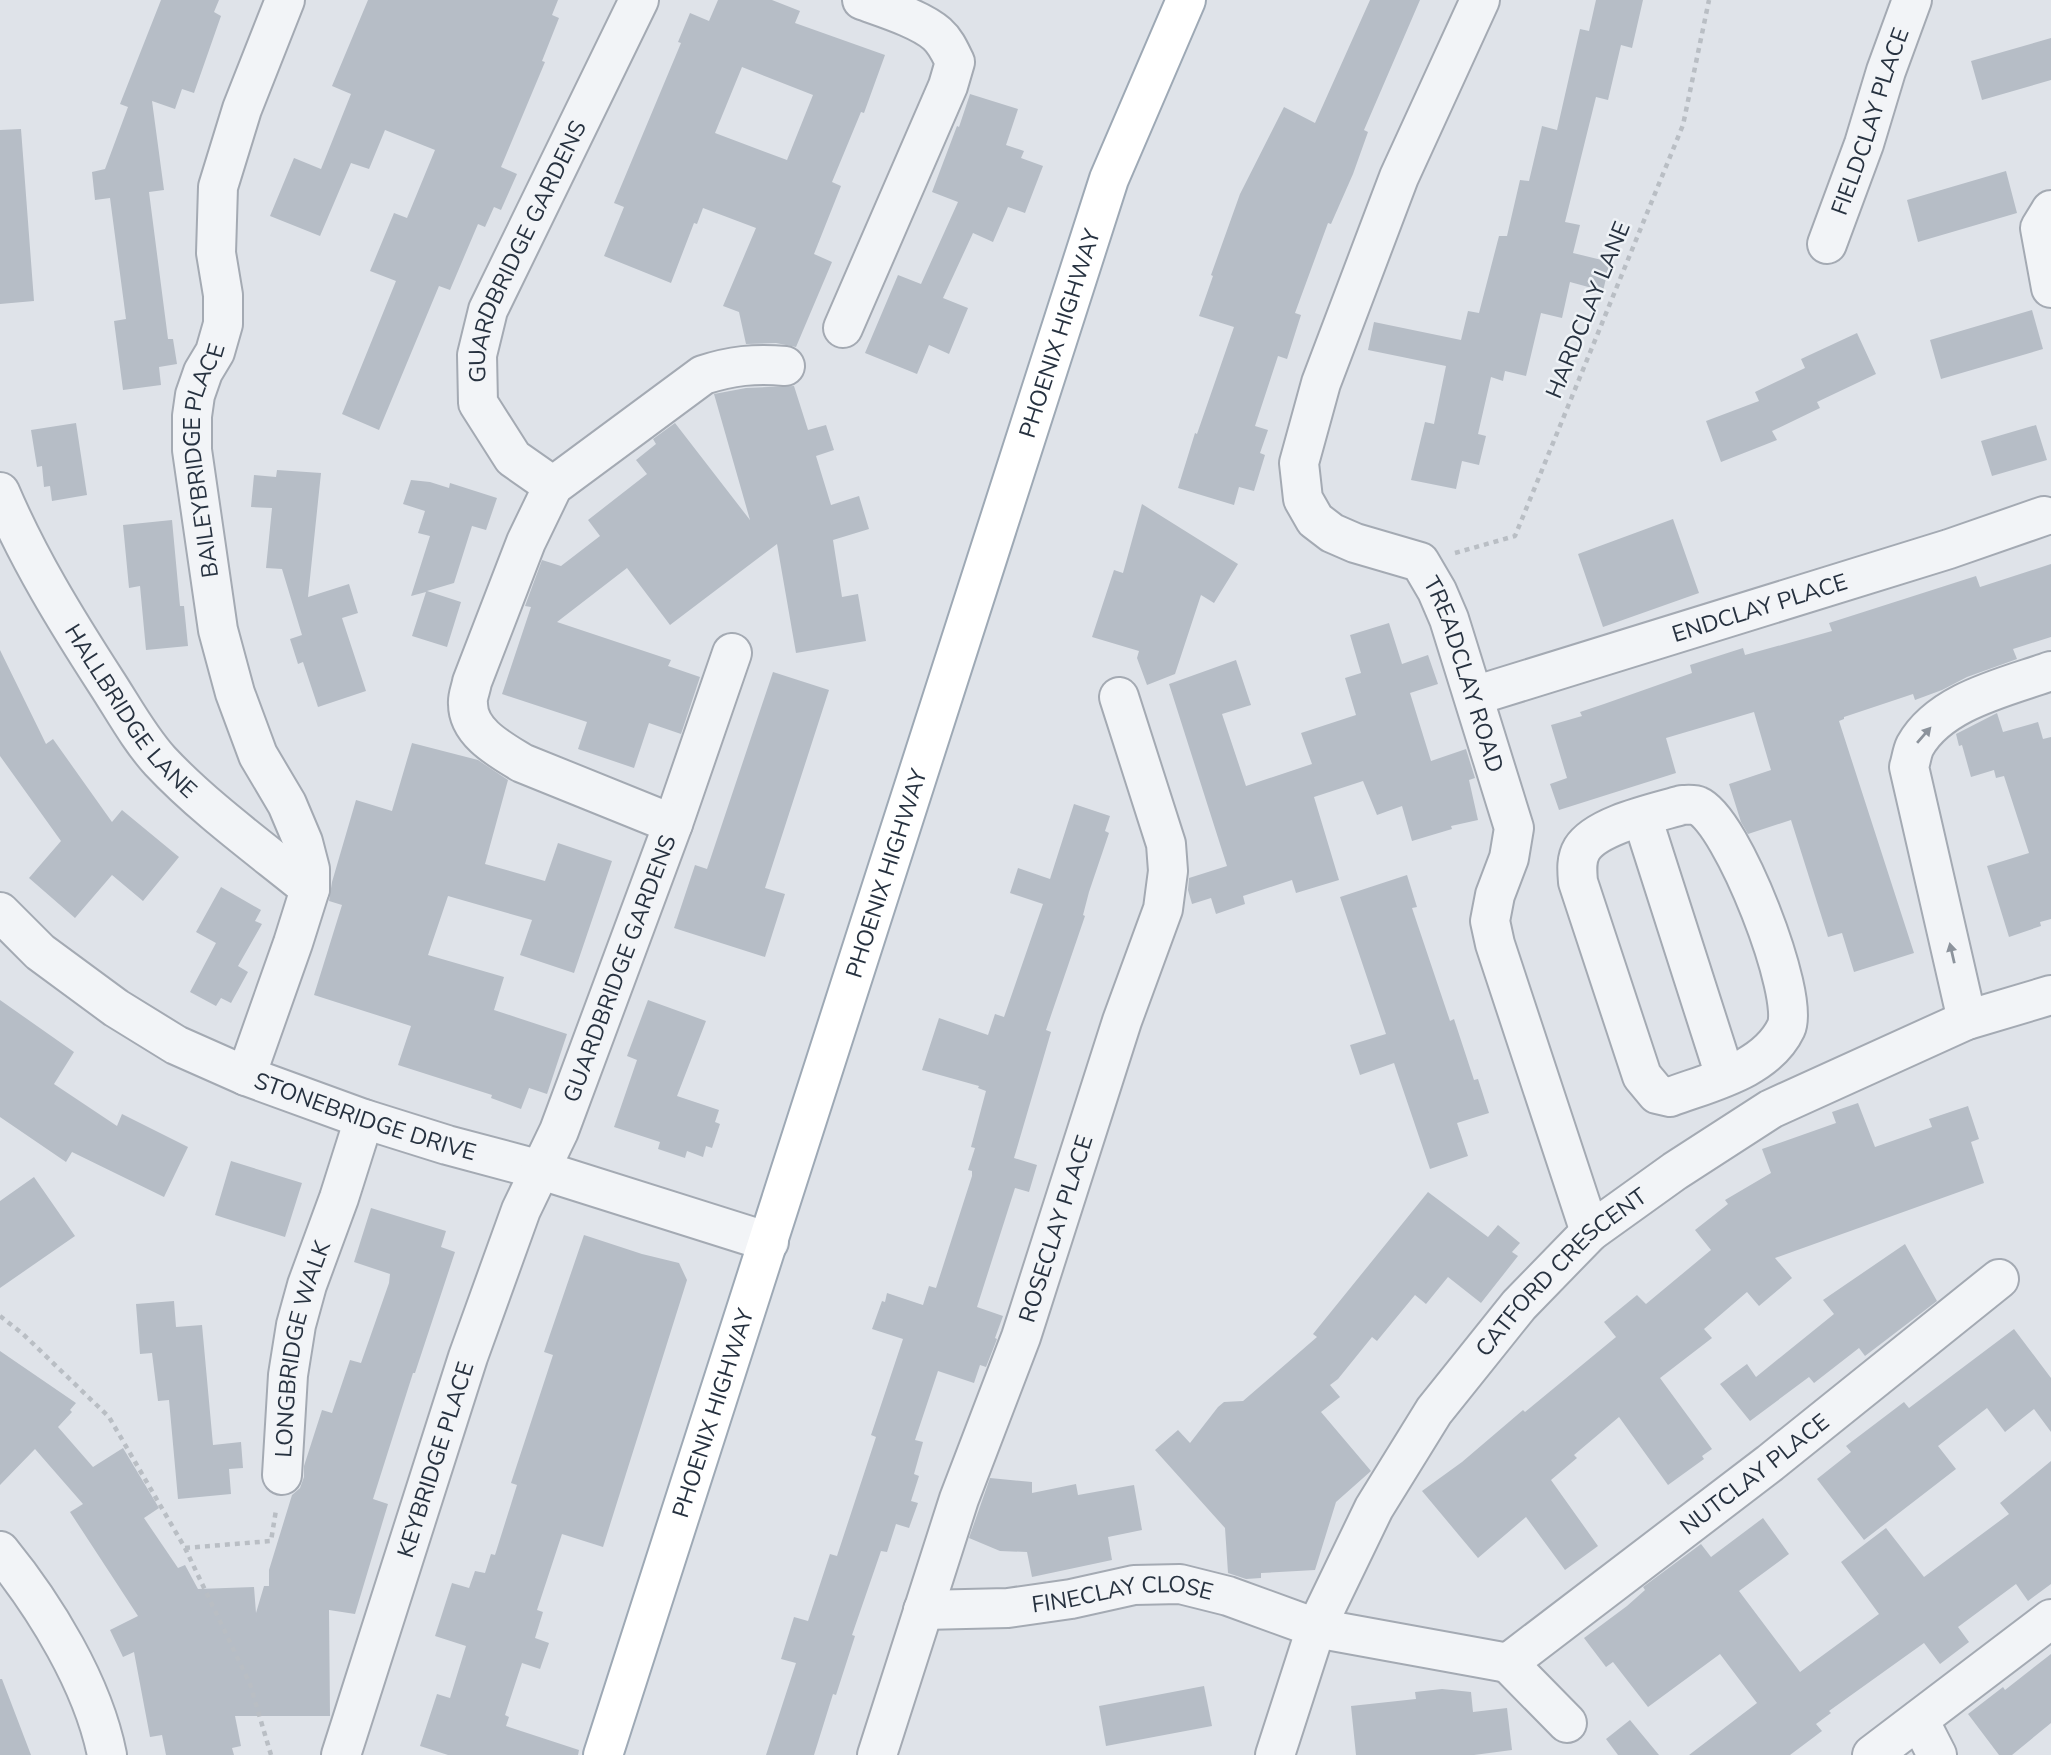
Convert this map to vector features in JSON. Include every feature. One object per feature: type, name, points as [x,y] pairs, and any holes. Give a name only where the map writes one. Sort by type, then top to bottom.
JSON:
[{"type":"main road","name":"PHOENIX HIGHWAY","points":[[603,1755],[1109,179],[1186,0]]},
{"type":"street","name":"BAILEYBRIDGE PLACE","points":[[246,1076],[310,889],[310,869],[303,842],[286,804],[258,755],[235,693],[218,630],[192,450],[192,416],[195,395],[203,372],[215,352],[223,324],[223,295],[216,253],[218,187],[242,108],[285,0]]},
{"type":"street","name":"GUARDBRIDGE GARDENS","points":[[553,486],[513,458],[478,403],[477,355],[488,310],[639,0]]},
{"type":"street","points":[[843,328],[948,86],[955,62],[937,33],[897,12],[862,0]]},
{"type":"street","name":"TREADCLAY ROAD","points":[[1480,0],[1399,177],[1321,383],[1299,463],[1303,499],[1315,520],[1332,533],[1355,543],[1420,562],[1445,610],[1514,828],[1509,858],[1495,895],[1490,921],[1499,957],[1590,1232]]},
{"type":"street","name":"FIELDCLAY PLACE","points":[[1827,244],[1912,0]]},
{"type":"street","points":[[2051,210],[2040,228],[2051,288]]},
{"type":"street","name":"GUARDBRIDGE GARDENS","points":[[541,1170],[559,1131],[673,824],[522,763],[500,750],[476,729],[467,705],[472,682],[526,542],[553,486],[703,375],[729,367],[757,363],[785,366]]},
{"type":"street","name":"HALLBRIDGE LANE","points":[[0,492],[22,542],[68,623],[126,714],[160,761],[310,889]]},
{"type":"street","name":"ENDCLAY PLACE","points":[[1474,696],[1936,553],[2044,516]]},
{"type":"street","points":[[673,824],[733,653]]},
{"type":"street","points":[[1967,1020],[1909,767],[1914,747],[1934,723],[1957,705],[2051,671]]},
{"type":"street","name":"ROSECLAY PLACE","points":[[877,1755],[959,1499],[1021,1336],[1122,1021],[1163,909],[1168,871],[1166,844],[1119,697]]},
{"type":"street","points":[[1682,805],[1698,806],[1709,816],[1742,865],[1768,930],[1790,1011],[1784,1031],[1739,1070],[1670,1097],[1657,1094],[1650,1088],[1643,1076],[1578,881],[1577,863],[1582,849],[1597,834],[1682,805]]},
{"type":"street","points":[[1642,817],[1739,1070],[1771,1110]]},
{"type":"street","name":"STONEBRIDGE DRIVE","points":[[0,912],[40,952],[116,1008],[176,1045],[246,1076],[364,1119],[541,1170],[769,1242]]},
{"type":"street","name":"CATFORD CRESCENT","points":[[1275,1755],[1316,1628],[1374,1508],[1434,1411],[1519,1305],[1590,1232],[1675,1171],[1771,1110],[1967,1020],[2051,995]]},
{"type":"street","name":"LONGBRIDGE WALK","points":[[282,1475],[288,1375],[296,1325],[364,1119]]},
{"type":"street","name":"KEYBRIDGE PLACE","points":[[341,1755],[468,1357],[521,1210],[541,1170]]},
{"type":"street","name":"NUTCLAY PLACE","points":[[1507,1664],[1770,1463],[1999,1279]]},
{"type":"street","points":[[0,1551],[26,1583],[57,1630],[89,1699],[107,1755]]},
{"type":"street","name":"FINECLAY CLOSE","points":[[923,1609],[1008,1608],[1071,1599],[1134,1584],[1180,1584],[1228,1596],[1316,1628]]},
{"type":"street","points":[[1872,1755],[2051,1619]]},
{"type":"street","points":[[1316,1628],[1507,1664],[1567,1723]]},
{"type":"street","points":[[1919,1720],[1937,1755]]},
{"type":"path","name":"HARDCLAY LANE","points":[[1420,562],[1515,536],[1683,125],[1709,0]]},
{"type":"path","points":[[0,1316],[23,1334],[109,1417],[186,1548],[250,1684],[271,1755]]},
{"type":"path","name":"LONGBRIDGE WALK","points":[[186,1548],[271,1541],[282,1475]]},
{"type":"building","points":[[161,0],[219,0],[214,12],[221,16],[194,93],[182,89],[175,109],[152,101],[164,190],[149,192],[168,339],[173,339],[177,364],[159,367],[161,385],[123,390],[114,321],[126,319],[110,198],[95,200],[92,172],[105,169],[128,107],[120,104]]},
{"type":"building","points":[[368,0],[558,0],[552,15],[559,18],[542,61],[545,62],[501,167],[517,174],[501,210],[494,207],[485,227],[478,224],[450,290],[439,286],[379,430],[342,414],[396,281],[370,271],[394,213],[407,218],[435,150],[385,130],[369,169],[351,163],[320,236],[270,216],[294,158],[321,169],[351,94],[332,86]]},
{"type":"building","points":[[718,0],[772,0],[800,11],[795,23],[885,55],[864,113],[861,112],[832,182],[841,186],[814,254],[832,262],[796,347],[776,343],[746,344],[739,312],[723,306],[756,228],[703,208],[697,224],[694,223],[671,283],[604,256],[624,207],[614,203],[681,43],[678,42],[690,13],[709,21]],"holes":[[[742,67],[813,95],[787,160],[715,133]]]},
{"type":"building","points":[[1370,0],[1420,0],[1364,130],[1368,132],[1353,174],[1331,224],[1328,223],[1295,313],[1301,315],[1287,359],[1278,356],[1255,426],[1268,430],[1260,453],[1265,455],[1254,491],[1239,487],[1234,505],[1178,488],[1234,327],[1199,316],[1240,194],[1284,107],[1315,123]]},
{"type":"building","points":[[1596,0],[1643,0],[1632,48],[1621,45],[1608,100],[1596,97],[1565,222],[1580,225],[1573,253],[1610,262],[1603,291],[1570,282],[1562,318],[1541,313],[1526,376],[1505,371],[1503,381],[1491,377],[1478,434],[1486,436],[1479,465],[1462,461],[1456,489],[1411,480],[1425,422],[1434,424],[1446,366],[1368,350],[1374,322],[1461,340],[1468,311],[1479,313],[1499,236],[1507,236],[1520,180],[1529,181],[1542,126],[1557,130],[1580,29],[1589,31]]},
{"type":"building","points":[[2051,38],[2051,80],[1982,100],[1971,61]]},
{"type":"building","points":[[970,94],[1018,109],[1006,145],[1024,151],[1021,158],[1043,166],[1025,213],[1008,207],[993,242],[973,233],[943,298],[968,308],[949,354],[929,345],[917,374],[865,353],[898,275],[921,284],[958,202],[932,192]]},
{"type":"building","points":[[21,129],[34,301],[0,304],[0,130]]},
{"type":"building","points":[[2006,171],[2017,213],[1918,242],[1907,200]]},
{"type":"building","points":[[2032,310],[2043,349],[1941,379],[1930,340]]},
{"type":"building","points":[[1857,333],[1876,374],[1817,402],[1820,408],[1772,431],[1777,440],[1721,462],[1706,421],[1759,401],[1755,392],[1805,368],[1801,359]]},
{"type":"building","points":[[794,386],[808,430],[826,425],[834,450],[816,456],[831,505],[859,496],[869,529],[833,540],[842,597],[858,594],[866,641],[796,653],[777,544],[670,625],[627,568],[557,622],[671,660],[668,666],[700,677],[681,734],[649,723],[634,768],[578,749],[587,722],[502,694],[531,607],[525,606],[542,560],[561,566],[600,536],[588,520],[647,474],[636,460],[656,444],[653,439],[675,423],[750,520],[714,394],[746,388]]},
{"type":"building","points":[[76,423],[87,495],[52,501],[50,486],[44,487],[42,466],[37,467],[31,430]]},
{"type":"building","points":[[2036,425],[2047,460],[1992,476],[1981,441]]},
{"type":"building","points":[[277,470],[321,473],[308,597],[349,584],[358,613],[342,618],[366,691],[318,707],[303,662],[298,664],[290,639],[302,635],[282,569],[266,568],[272,508],[251,507],[254,475],[276,477]]},
{"type":"building","points":[[411,480],[449,488],[450,483],[497,498],[486,530],[472,526],[454,583],[427,591],[461,602],[447,647],[412,636],[426,592],[411,596],[430,536],[418,533],[425,511],[403,504]]},
{"type":"building","points":[[1142,504],[1238,564],[1214,603],[1201,595],[1175,674],[1147,685],[1137,658],[1139,651],[1092,637],[1114,570],[1123,573]]},
{"type":"building","points":[[1673,519],[1699,593],[1603,627],[1578,554]]},
{"type":"building","points":[[172,520],[180,606],[184,606],[188,646],[146,650],[140,586],[129,588],[123,525]]},
{"type":"building","points":[[2051,564],[2051,637],[2013,649],[2017,659],[1967,677],[1942,690],[1915,700],[1913,694],[1839,721],[1914,953],[1854,972],[1842,933],[1828,937],[1791,820],[1748,834],[1741,822],[1729,784],[1771,770],[1754,712],[1666,738],[1676,773],[1559,810],[1550,784],[1567,778],[1551,725],[1582,716],[1580,712],[1692,673],[1690,665],[1743,648],[1745,655],[1832,631],[1829,623],[1976,576],[1980,587]]},
{"type":"building","points":[[1389,623],[1402,664],[1428,655],[1438,684],[1410,693],[1431,761],[1466,749],[1475,778],[1469,780],[1478,820],[1451,826],[1452,829],[1412,841],[1402,806],[1377,815],[1363,781],[1314,797],[1339,880],[1296,893],[1292,880],[1243,896],[1245,904],[1216,914],[1211,898],[1192,904],[1188,890],[1189,878],[1227,866],[1169,684],[1236,660],[1251,705],[1222,714],[1246,786],[1312,764],[1301,733],[1356,715],[1345,678],[1361,673],[1350,635]]},
{"type":"building","points":[[0,650],[46,744],[53,739],[112,822],[122,810],[179,857],[143,901],[112,875],[75,918],[29,878],[61,841],[0,756]]},
{"type":"building","points":[[773,672],[829,690],[765,888],[785,894],[765,957],[674,928],[695,865],[707,869]]},
{"type":"building","points":[[1997,713],[2003,732],[2038,722],[2043,739],[2051,737],[2051,919],[2040,922],[2041,926],[2009,937],[1987,866],[2029,853],[2004,776],[1996,778],[1994,770],[1971,777],[1956,734]]},
{"type":"building","points":[[412,743],[478,760],[508,780],[485,864],[545,881],[558,843],[612,861],[574,973],[520,955],[532,920],[448,896],[428,955],[504,977],[494,1010],[567,1034],[547,1094],[529,1088],[521,1109],[491,1098],[492,1095],[398,1065],[411,1026],[314,995],[342,905],[329,901],[356,800],[392,811]]},
{"type":"building","points":[[1074,804],[1110,816],[1105,831],[1109,833],[1089,892],[1083,915],[1085,916],[1046,1030],[1051,1032],[1014,1158],[1037,1165],[1029,1192],[1015,1188],[977,1307],[1003,1316],[995,1338],[997,1339],[986,1367],[980,1365],[974,1383],[938,1371],[915,1440],[923,1442],[914,1474],[919,1476],[911,1501],[918,1503],[909,1528],[896,1524],[887,1552],[881,1551],[852,1635],[855,1636],[836,1695],[833,1694],[814,1755],[766,1755],[796,1663],[781,1659],[794,1617],[808,1621],[830,1554],[837,1556],[876,1437],[871,1435],[903,1339],[872,1329],[887,1293],[923,1305],[929,1286],[936,1288],[972,1176],[972,1171],[968,1170],[975,1148],[971,1147],[986,1091],[978,1088],[979,1086],[922,1070],[939,1018],[988,1035],[995,1014],[1004,1017],[1043,904],[1010,893],[1018,868],[1050,879]]},
{"type":"building","points":[[1407,875],[1417,907],[1412,908],[1450,1021],[1454,1019],[1474,1080],[1478,1079],[1489,1113],[1457,1123],[1468,1156],[1430,1169],[1394,1063],[1360,1075],[1350,1045],[1386,1034],[1340,897]]},
{"type":"building","points":[[221,887],[261,910],[255,921],[262,924],[238,966],[248,972],[231,1003],[221,998],[216,1006],[190,992],[216,943],[196,932]]},
{"type":"building","points":[[0,1000],[74,1052],[54,1084],[117,1126],[122,1114],[188,1147],[164,1197],[72,1152],[66,1162],[0,1117]]},
{"type":"building","points":[[648,1000],[706,1021],[677,1096],[719,1110],[715,1122],[720,1124],[712,1148],[706,1146],[703,1157],[687,1151],[685,1158],[658,1149],[660,1142],[614,1127],[637,1060],[627,1056]]},
{"type":"building","points":[[1858,1103],[1875,1147],[1932,1127],[1929,1119],[1968,1106],[1979,1139],[1971,1142],[1984,1183],[1775,1258],[1792,1278],[1759,1306],[1747,1292],[1704,1329],[1712,1338],[1660,1378],[1712,1449],[1702,1456],[1704,1459],[1668,1485],[1619,1417],[1574,1455],[1577,1458],[1551,1480],[1598,1546],[1565,1570],[1526,1517],[1478,1558],[1422,1491],[1462,1462],[1523,1410],[1525,1412],[1616,1337],[1604,1322],[1637,1295],[1646,1304],[1711,1250],[1695,1230],[1728,1204],[1725,1200],[1771,1173],[1762,1149],[1836,1123],[1832,1112]]},
{"type":"building","points":[[231,1161],[302,1183],[285,1237],[215,1215]]},
{"type":"building","points":[[34,1177],[75,1236],[0,1288],[0,1201]]},
{"type":"building","points":[[1428,1192],[1488,1237],[1498,1225],[1520,1243],[1512,1252],[1518,1256],[1481,1303],[1448,1277],[1426,1304],[1415,1295],[1377,1341],[1372,1337],[1330,1385],[1340,1397],[1321,1412],[1371,1471],[1336,1502],[1315,1570],[1261,1573],[1261,1578],[1246,1579],[1228,1573],[1225,1528],[1155,1450],[1178,1430],[1190,1443],[1218,1407],[1224,1402],[1243,1401],[1317,1337],[1313,1334]]},
{"type":"building","points":[[371,1208],[446,1231],[441,1247],[455,1252],[373,1499],[388,1504],[355,1614],[329,1610],[330,1716],[235,1716],[241,1746],[232,1748],[234,1755],[166,1755],[162,1735],[150,1737],[134,1652],[123,1657],[110,1630],[138,1616],[70,1512],[83,1504],[35,1449],[0,1485],[0,1351],[76,1403],[70,1410],[72,1412],[58,1427],[93,1467],[123,1448],[159,1508],[144,1518],[178,1568],[185,1565],[198,1589],[254,1587],[256,1613],[264,1586],[269,1586],[269,1570],[292,1495],[300,1488],[304,1477],[304,1466],[322,1410],[332,1413],[350,1360],[361,1363],[389,1283],[390,1274],[354,1262]]},
{"type":"building","points":[[584,1235],[679,1263],[687,1280],[603,1547],[562,1534],[537,1610],[543,1612],[535,1638],[549,1643],[540,1669],[522,1663],[505,1715],[509,1717],[506,1726],[579,1750],[578,1755],[448,1755],[420,1746],[437,1694],[450,1698],[466,1646],[435,1636],[452,1583],[469,1588],[475,1571],[485,1573],[491,1554],[495,1555],[517,1485],[511,1483],[553,1355],[544,1352]]},
{"type":"building","points":[[1905,1244],[1937,1301],[1865,1356],[1859,1348],[1814,1383],[1809,1377],[1750,1421],[1720,1384],[1747,1364],[1756,1377],[1834,1314],[1823,1300]]},
{"type":"building","points":[[174,1301],[176,1327],[202,1325],[213,1445],[241,1442],[243,1468],[229,1469],[231,1494],[178,1499],[169,1400],[158,1401],[152,1353],[140,1354],[136,1304]]},
{"type":"building","points":[[2014,1329],[2051,1378],[2051,1432],[2034,1409],[2005,1432],[1987,1408],[1938,1446],[1956,1469],[1864,1540],[1817,1479],[1851,1452],[1846,1446],[1904,1402],[1909,1408]]},
{"type":"building","points":[[2051,1461],[2051,1584],[2028,1601],[2016,1584],[1958,1627],[1969,1642],[1940,1664],[1924,1643],[1829,1711],[1831,1713],[1816,1724],[1822,1731],[1790,1755],[1689,1755],[1757,1703],[1720,1654],[1648,1707],[1613,1662],[1606,1667],[1584,1638],[1627,1606],[1645,1590],[1643,1587],[1701,1544],[1711,1557],[1763,1518],[1789,1554],[1739,1591],[1800,1672],[1879,1614],[1841,1562],[1886,1528],[1924,1577],[2009,1514],[2000,1503]]},
{"type":"building","points":[[990,1478],[1032,1482],[1032,1493],[1076,1484],[1078,1495],[1134,1485],[1142,1530],[1108,1537],[1112,1560],[1032,1577],[1027,1552],[1000,1551],[969,1538]]},
{"type":"building","points":[[2051,1654],[2051,1723],[2012,1755],[1999,1755],[1968,1714],[2003,1687],[2005,1690]]},
{"type":"building","points":[[2,1679],[31,1755],[0,1755]]},
{"type":"building","points":[[1204,1686],[1212,1726],[1106,1746],[1099,1706]]},
{"type":"building","points":[[1442,1689],[1471,1692],[1473,1712],[1507,1708],[1512,1750],[1474,1755],[1356,1755],[1351,1706],[1416,1699],[1415,1692]]},
{"type":"building","points":[[1630,1720],[1659,1755],[1618,1755],[1606,1739]]}]
